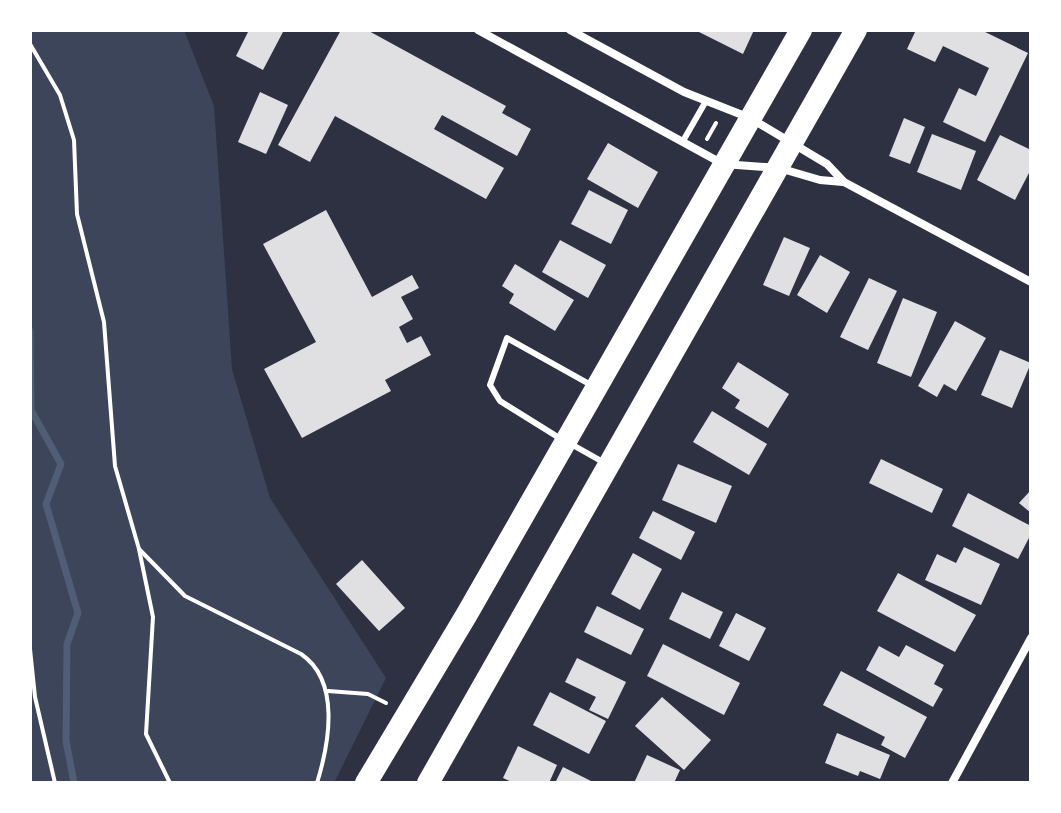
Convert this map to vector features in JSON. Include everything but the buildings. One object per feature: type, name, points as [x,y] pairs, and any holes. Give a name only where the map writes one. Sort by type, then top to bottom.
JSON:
[{"type":"highway","points":[[366,783],[430,679],[801,30]]},
{"type":"highway","points":[[428,783],[856,30]]},
{"type":"street","points":[[478,30],[723,164],[779,168],[820,180],[844,182]]},
{"type":"street","points":[[570,30],[706,101],[750,118],[794,142],[827,164],[844,182],[1031,282]]},
{"type":"street","points":[[952,783],[1031,638]]},
{"type":"lane","points":[[683,141],[706,101]]},
{"type":"lane","points":[[595,387],[507,338],[490,385],[500,401],[610,465]]},
{"type":"path","points":[[30,44],[60,95],[74,140],[77,214],[104,322],[115,466],[139,549],[153,617],[146,734],[170,783]]},
{"type":"path","points":[[705,142],[716,123]]},
{"type":"path","points":[[139,549],[185,596],[310,660],[328,691],[324,753],[317,783]]},
{"type":"path","points":[[30,649],[35,697],[55,783]]},
{"type":"path","points":[[328,691],[368,694],[386,703]]},
{"type":"shaded area","points":[[30,30],[184,30],[214,106],[232,369],[270,498],[386,678],[334,783],[30,783]]},
{"type":"waterway","points":[[30,331],[31,410],[61,464],[46,504],[78,613],[67,644],[66,741],[74,783]]}]
